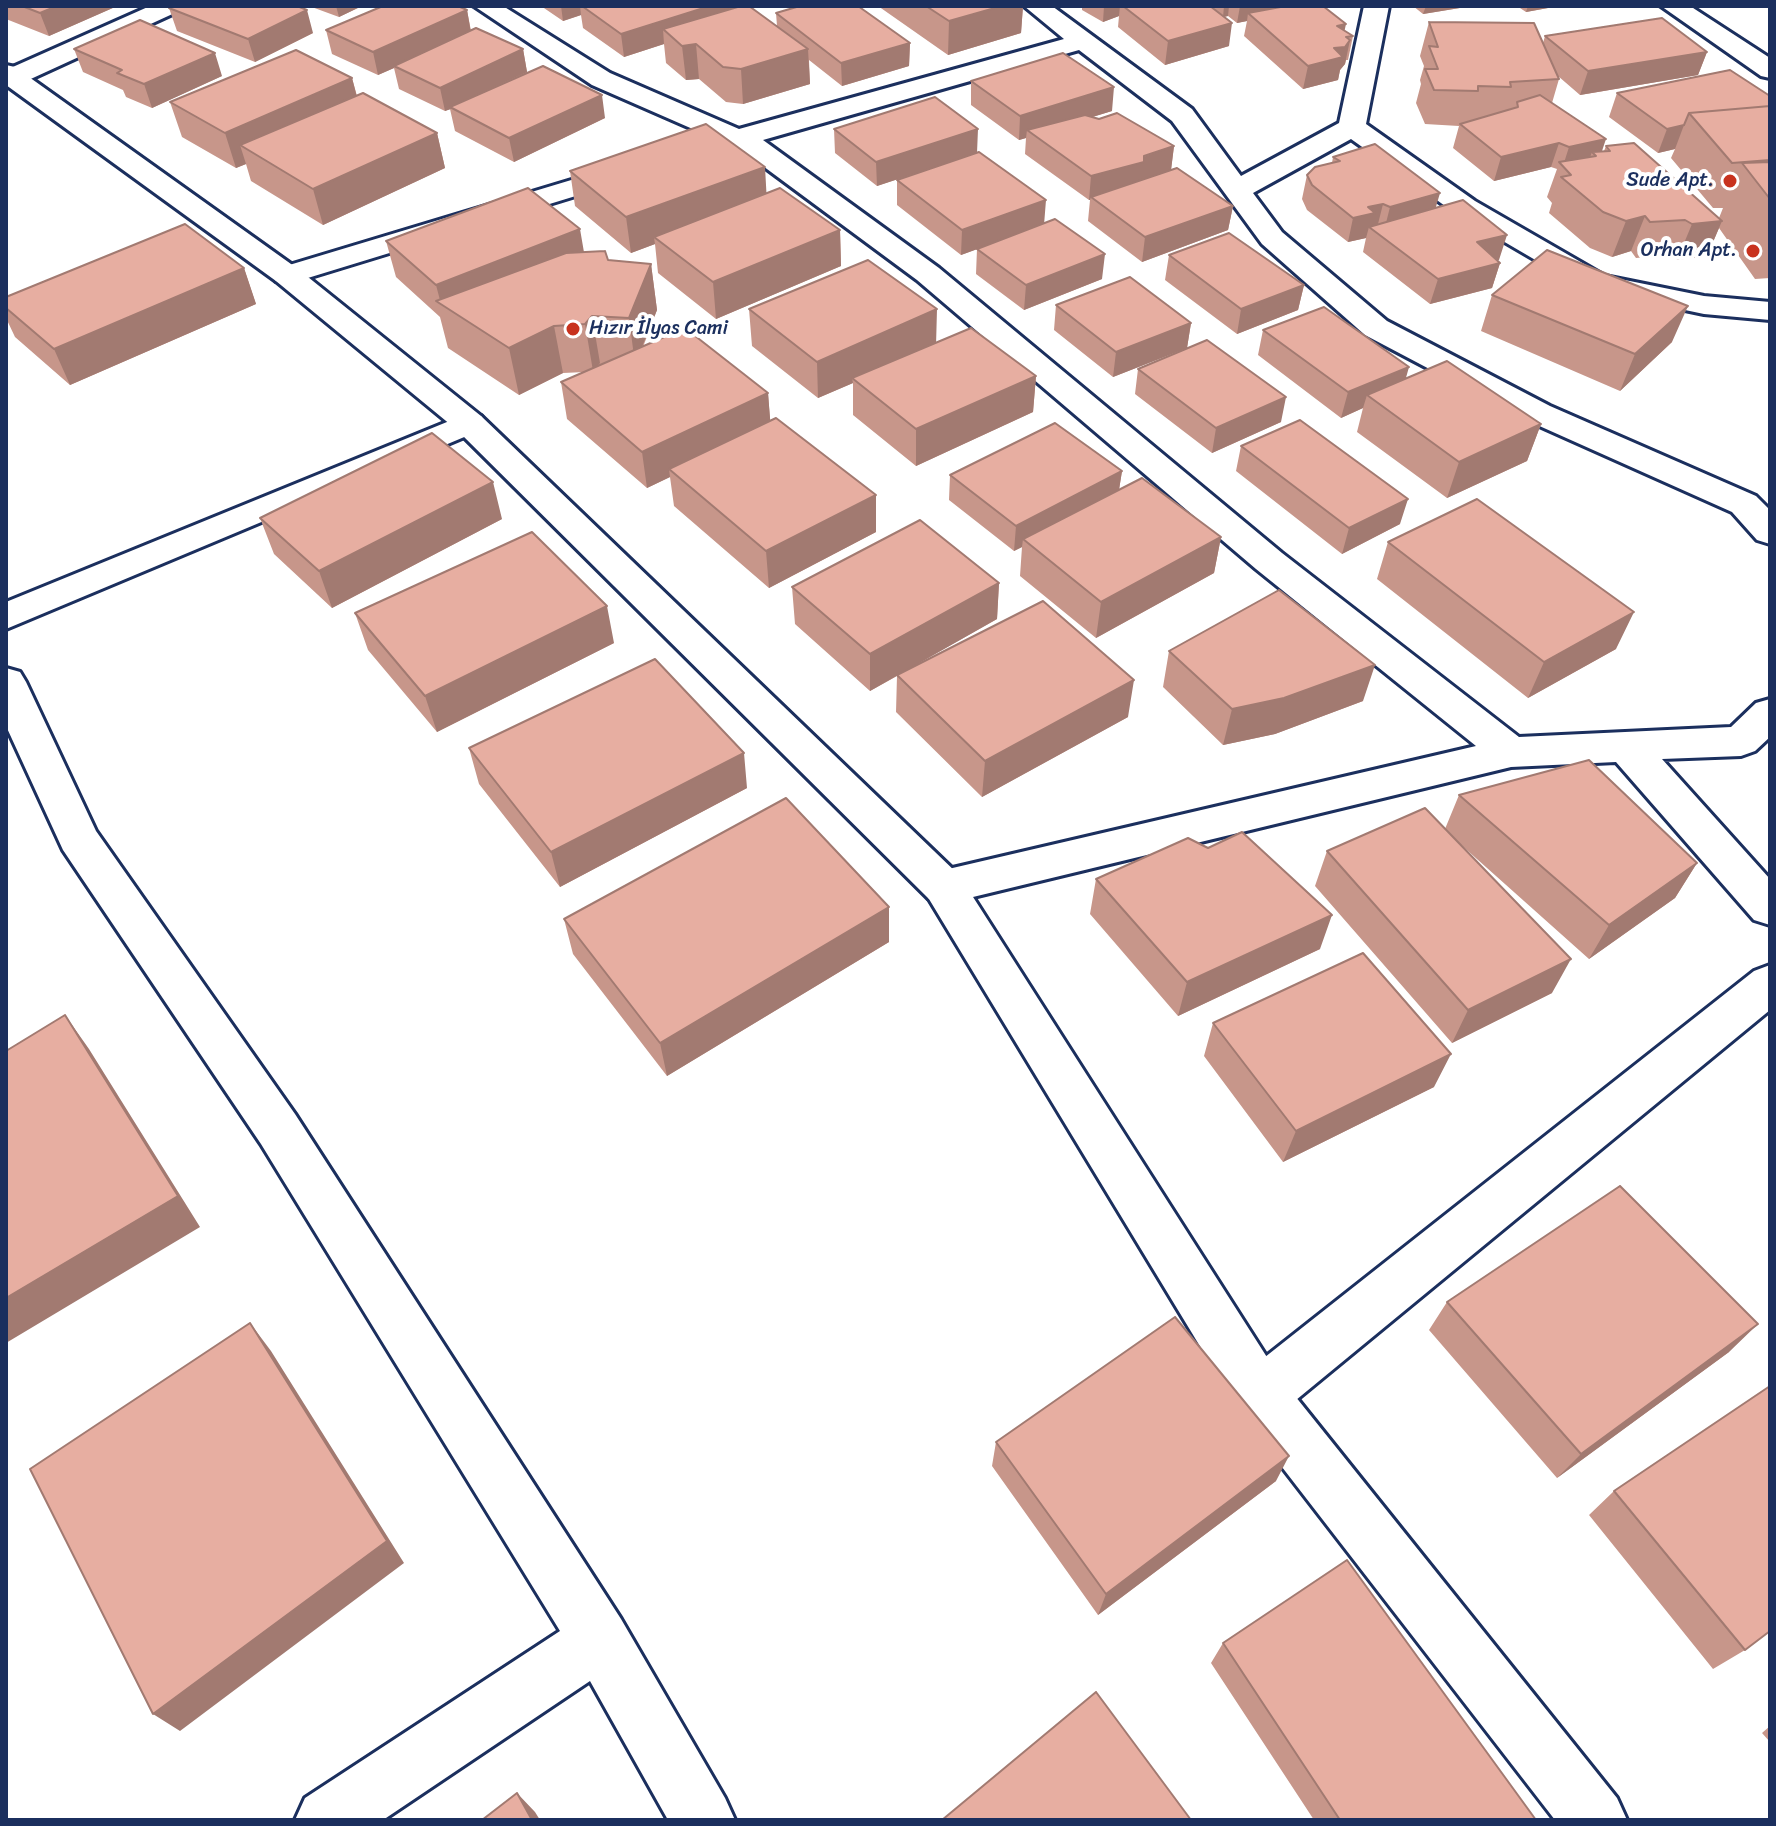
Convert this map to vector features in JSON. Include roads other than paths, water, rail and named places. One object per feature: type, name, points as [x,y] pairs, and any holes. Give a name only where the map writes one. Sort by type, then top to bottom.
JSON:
[{"type":"street","points":[[9,75],[170,6]]},
{"type":"street","points":[[486,6],[601,79],[754,146],[928,274],[1269,561],[1511,752]]},
{"type":"street","points":[[1036,6],[1182,115],[1272,238],[1376,328],[1538,413],[1744,504],[1770,532]]},
{"type":"street","points":[[1237,190],[1352,127],[1376,6]]},
{"type":"street","points":[[1673,6],[1770,70]]},
{"type":"street","points":[[691,151],[1084,41]]},
{"type":"street","points":[[9,75],[287,275],[469,423],[944,887],[1260,1395],[1595,1820]]},
{"type":"street","points":[[1352,127],[1465,207],[1596,283],[1704,305],[1770,311]]},
{"type":"street","points":[[287,275],[661,161]]},
{"type":"street","points":[[6,616],[469,423]]},
{"type":"street","points":[[6,682],[78,839],[278,1129],[600,1640],[703,1820]]},
{"type":"street","points":[[944,887],[1511,752],[1741,741],[1770,713]]},
{"type":"street","points":[[1626,746],[1770,908]]},
{"type":"street","points":[[1260,1395],[1770,984]]},
{"type":"street","points":[[327,1820],[600,1640]]},
{"type":"place","name":"Sude Apt.","points":[[1730,181]]},
{"type":"place","name":"Orhan Apt.","points":[[1753,251]]},
{"type":"place","name":"Hızır İlyas Cami","points":[[573,329]]}]
